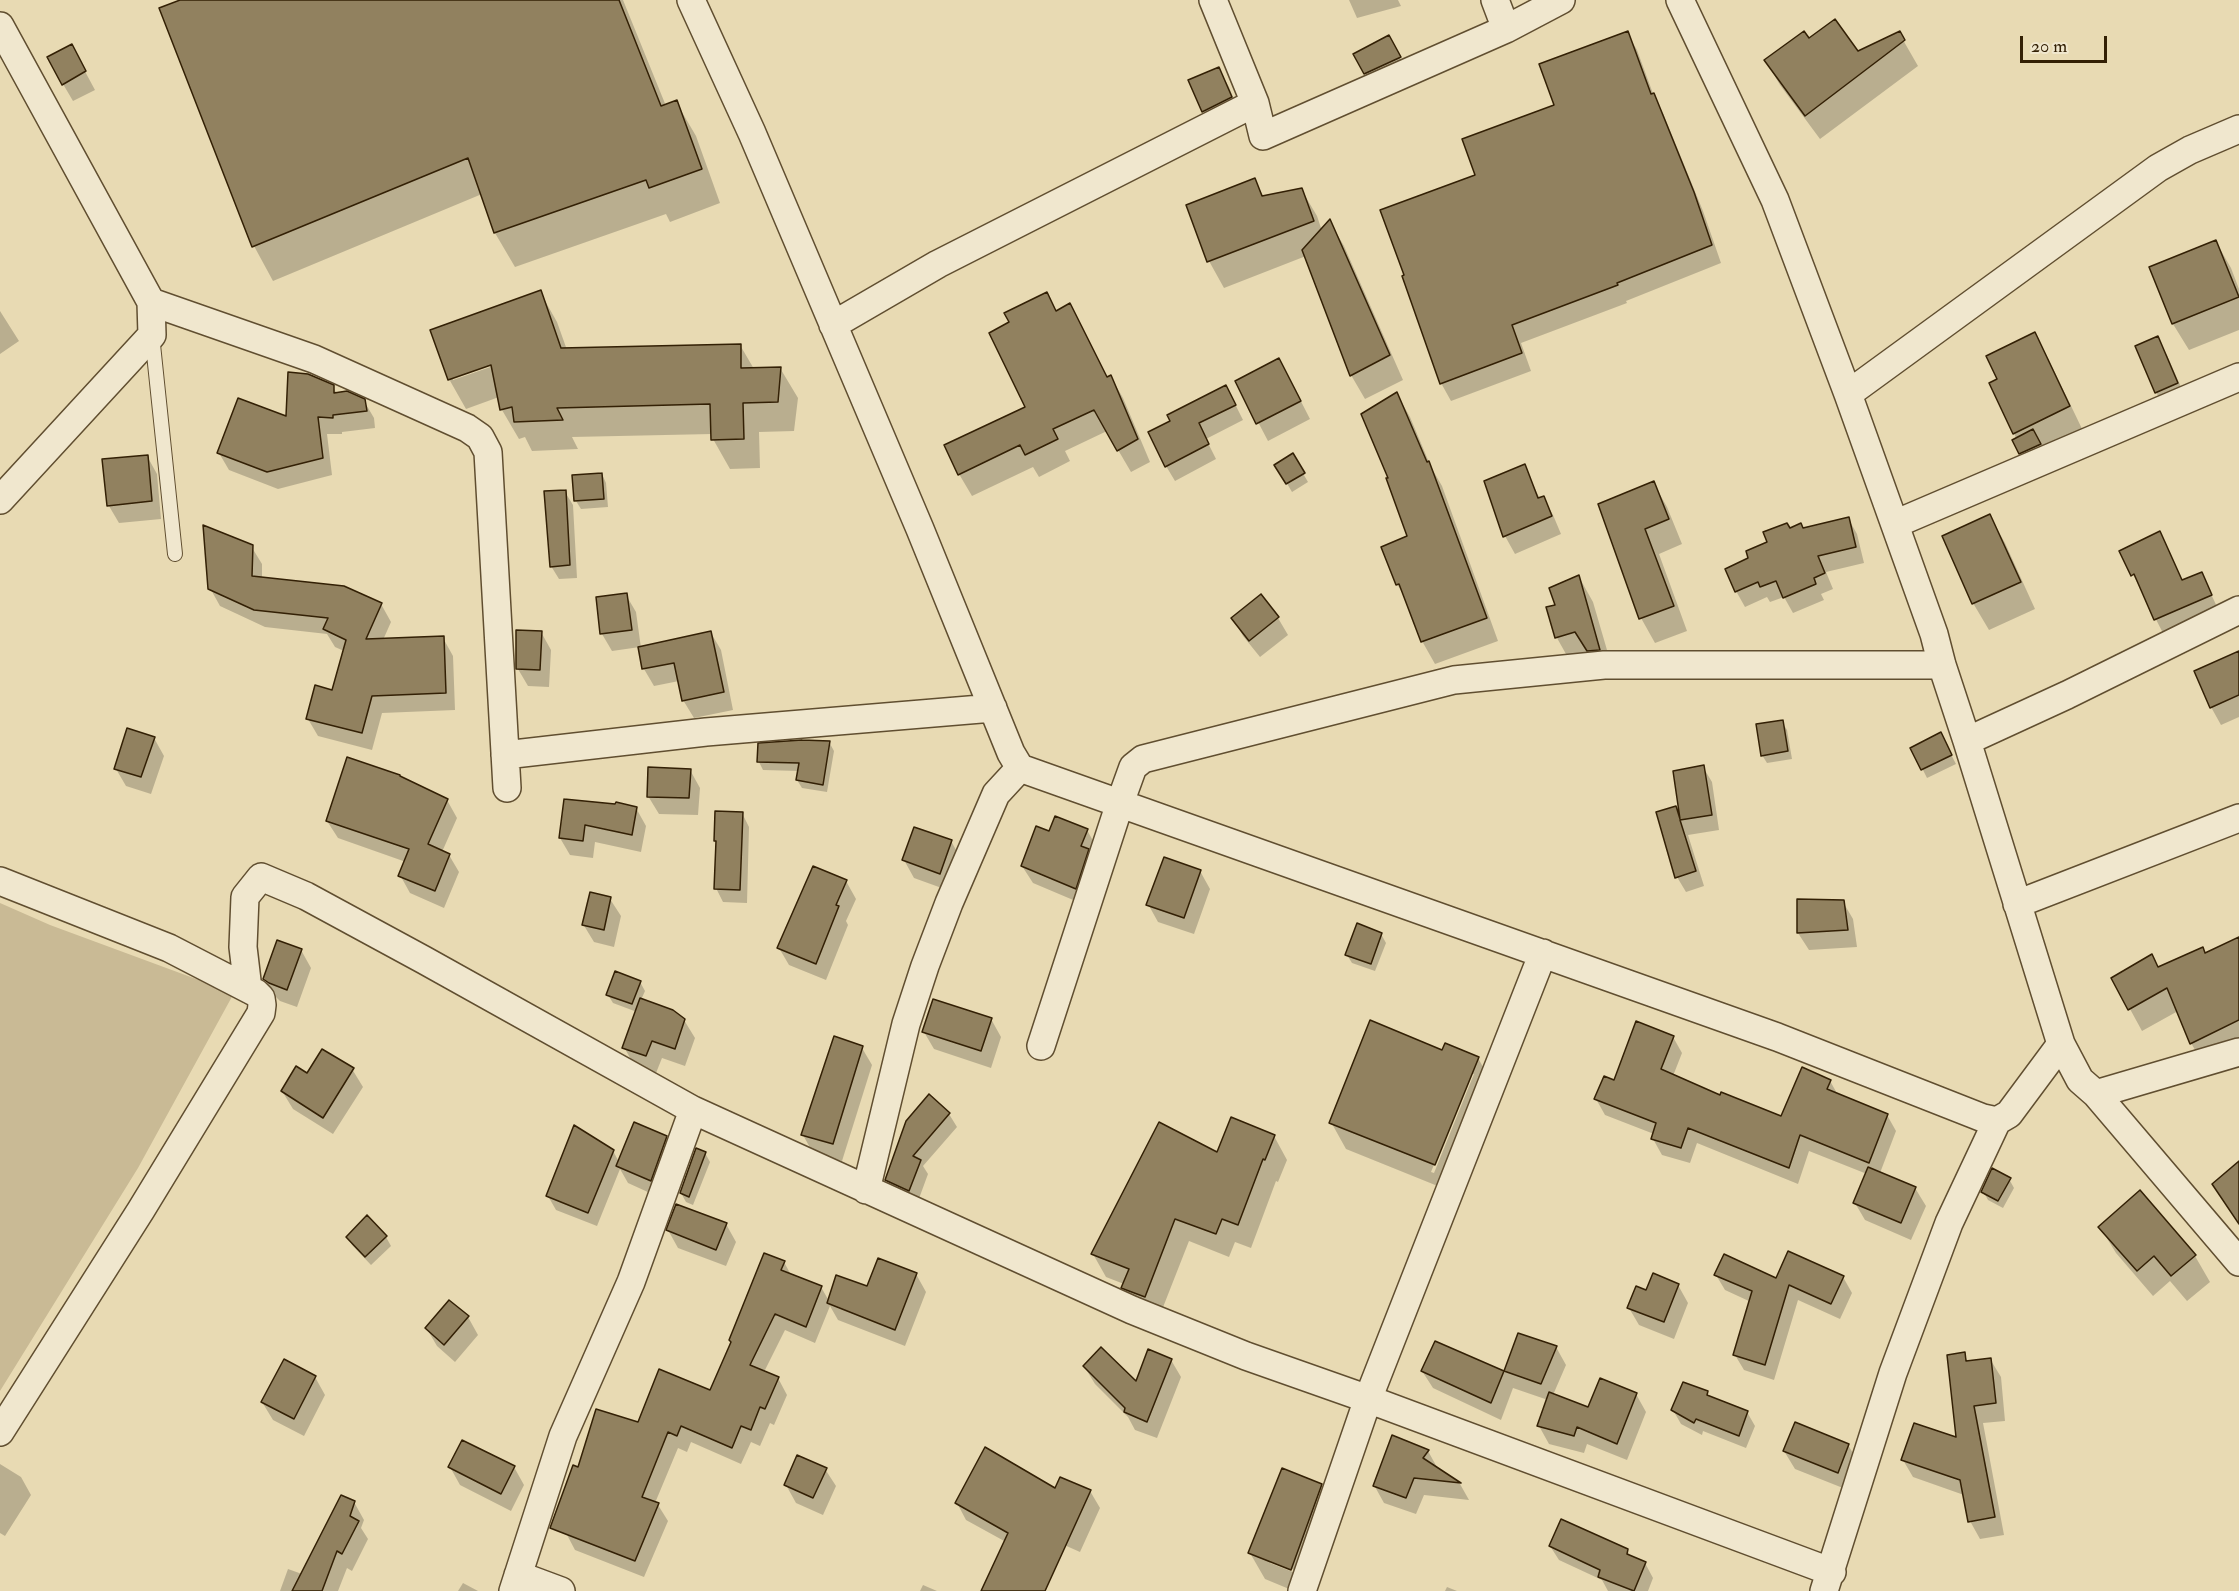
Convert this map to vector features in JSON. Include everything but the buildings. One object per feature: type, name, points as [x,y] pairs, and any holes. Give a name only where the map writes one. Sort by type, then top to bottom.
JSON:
[{"type":"street","points":[[691,0],[752,134],[1011,753],[1020,768],[1031,774],[1120,803],[1777,1037],[1983,1118],[1997,1121]]},
{"type":"street","points":[[1213,0],[1255,103],[1263,136],[1506,29],[1561,0]]},
{"type":"street","points":[[1495,0],[1506,29]]},
{"type":"street","points":[[1680,0],[1775,200],[1848,394],[1934,634],[2061,1044],[2080,1080],[2096,1094],[2239,1262]]},
{"type":"street","points":[[0,26],[151,302],[152,335],[0,500]]},
{"type":"street","points":[[833,325],[938,264],[1255,103]]},
{"type":"street","points":[[1848,394],[2158,168],[2190,150],[2239,129]]},
{"type":"street","points":[[151,302],[314,359],[467,428],[480,437],[488,452],[507,788]]},
{"type":"street","points":[[1895,524],[2239,377]]},
{"type":"street","points":[[1967,741],[2067,695],[2239,610]]},
{"type":"street","points":[[1041,1046],[1120,803],[1133,767],[1143,759],[1454,680],[1604,665],[1942,665]]},
{"type":"street","points":[[505,755],[706,732],[993,708]]},
{"type":"street","points":[[866,1190],[906,1024],[929,955],[996,794],[1020,768]]},
{"type":"street","points":[[2017,904],[2239,818]]},
{"type":"street","points":[[248,989],[243,947],[245,897],[261,877],[306,896],[414,954],[693,1110],[1132,1310],[1246,1356],[1368,1399],[1828,1581],[1897,1362],[1949,1223],[1997,1121],[2009,1114],[2061,1044]]},
{"type":"street","points":[[0,881],[169,948],[248,989],[261,998],[262,1005],[261,1013],[141,1210],[0,1432]]},
{"type":"street","points":[[1302,1591],[1368,1399],[1543,953]]},
{"type":"street","points":[[2096,1094],[2239,1052]]},
{"type":"street","points":[[561,1591],[515,1583],[563,1436],[631,1282],[693,1110]]},
{"type":"lane","points":[[152,335],[175,554]]},
{"type":"shaded area","points":[[0,903],[50,925],[234,993],[138,1168],[0,1391]]}]
